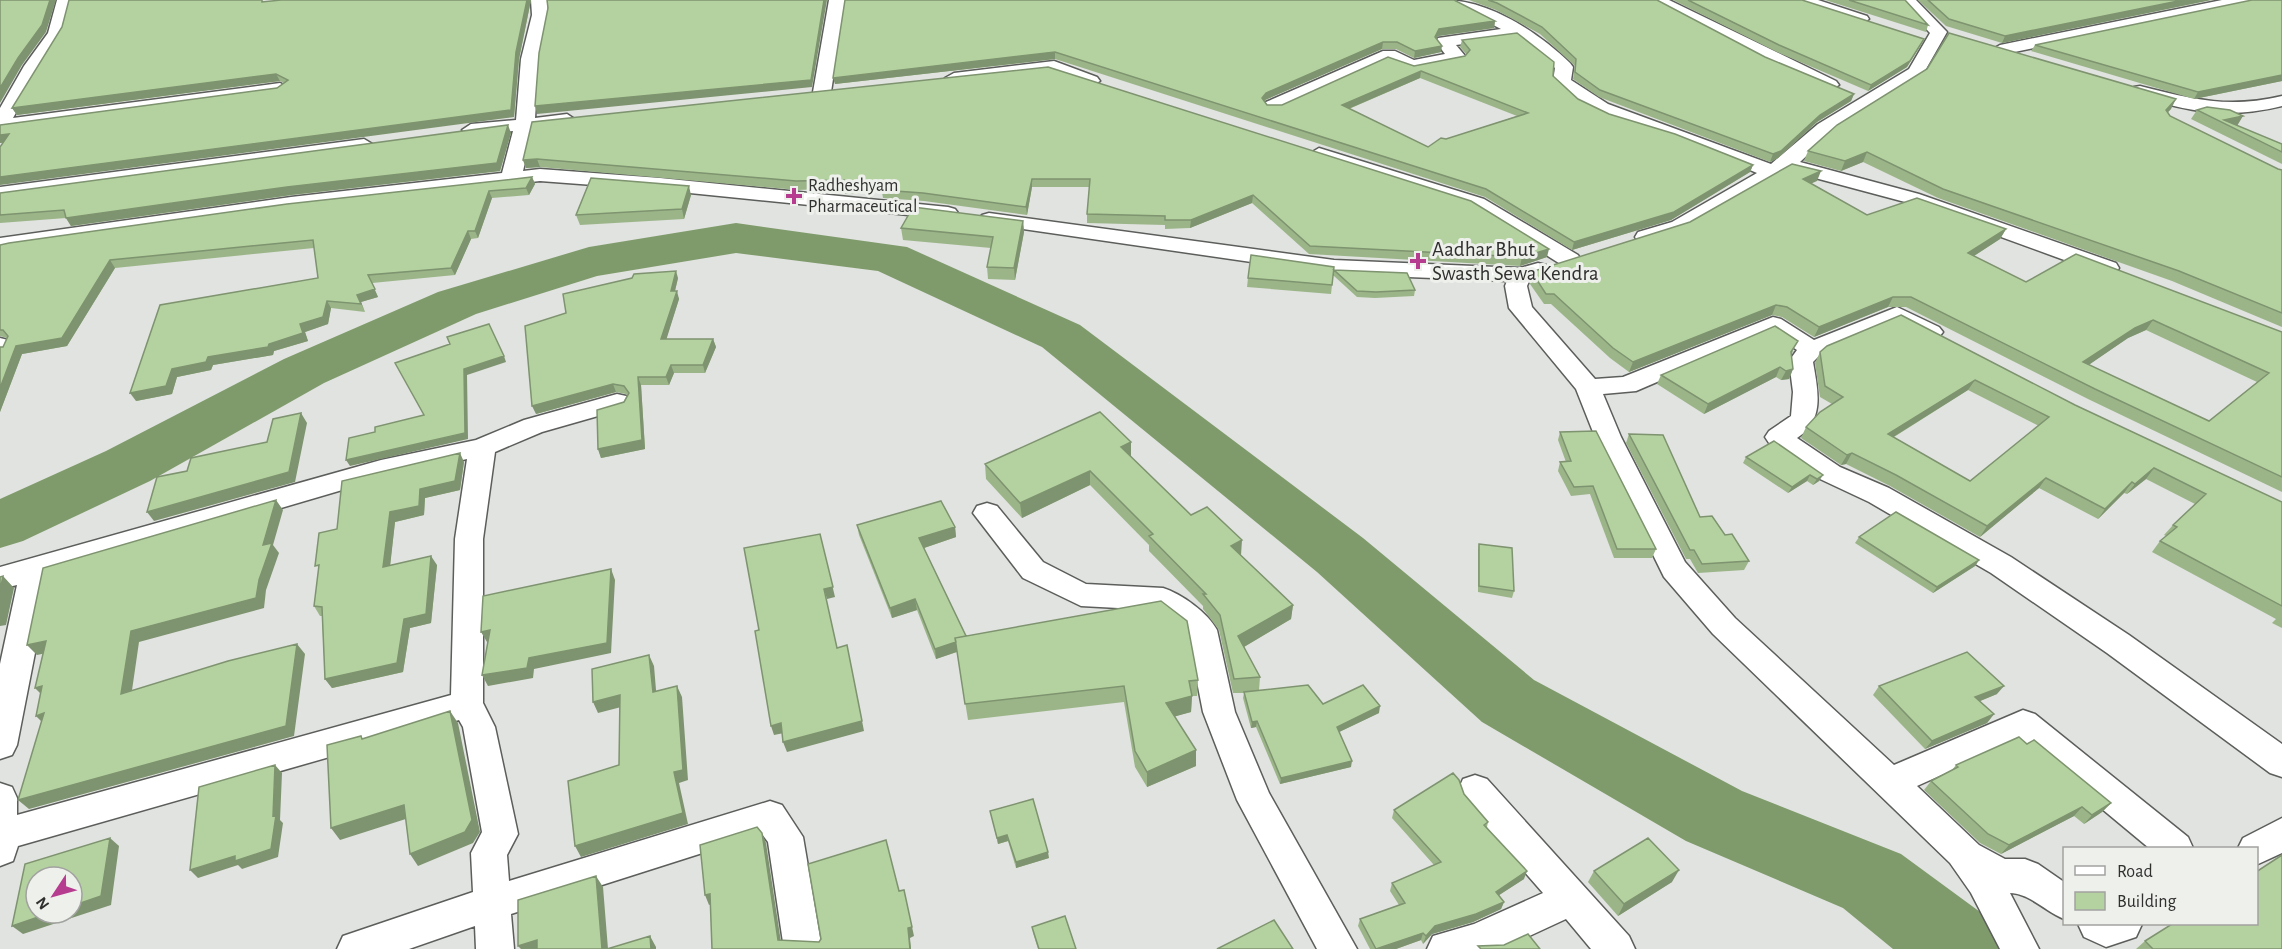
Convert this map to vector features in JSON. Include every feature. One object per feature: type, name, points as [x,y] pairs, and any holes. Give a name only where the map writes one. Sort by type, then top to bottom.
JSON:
[{"type":"street","points":[[65,0],[56,33],[33,66],[0,125],[280,88]]},
{"type":"street","points":[[511,177],[525,123],[530,59],[540,15],[539,0]]},
{"type":"street","points":[[822,92],[837,0]]},
{"type":"street","points":[[1452,0],[1499,19],[1551,53],[1564,67],[1562,81],[1571,90],[1623,117],[1778,168],[1912,198],[2130,276]]},
{"type":"street","points":[[1656,0],[1802,73],[1868,100]]},
{"type":"street","points":[[1802,0],[1882,26]]},
{"type":"street","points":[[1618,246],[1679,226],[1778,168],[1825,128],[1868,100],[1887,92],[1916,72],[1927,56],[1928,48],[1936,36],[1907,0]]},
{"type":"street","points":[[2000,51],[2246,0]]},
{"type":"street","points":[[1273,106],[1375,59],[1389,55],[1412,66],[1435,62],[1457,57],[1444,42],[1519,32]]},
{"type":"street","points":[[1979,43],[2034,60]]},
{"type":"street","points":[[934,80],[1054,66],[1057,70],[1114,89]]},
{"type":"street","points":[[2123,86],[2201,109],[2226,111],[2282,102]]},
{"type":"street","points":[[798,95],[843,90]]},
{"type":"street","points":[[2172,119],[2176,115],[2201,109]]},
{"type":"street","points":[[450,133],[525,123],[581,119]]},
{"type":"street","points":[[0,194],[135,173],[380,143]]},
{"type":"street","points":[[0,244],[279,205],[540,175],[649,183],[949,213],[1334,267],[1521,275],[1580,257],[1477,203],[1306,150]]},
{"type":"street","points":[[1521,275],[1516,286],[1521,308],[1588,387],[1608,437],[1674,569],[1724,626],[1963,852],[1984,881],[2020,949]]},
{"type":"street","points":[[1950,342],[1897,314],[1812,349],[1802,361],[1801,376],[1807,404],[1801,421],[1778,437],[1830,473],[1889,501],[2001,565],[2118,644],[2282,763]]},
{"type":"street","points":[[1588,387],[1627,385],[1773,324],[1812,349]]},
{"type":"street","points":[[0,578],[38,569],[381,468],[482,447],[533,426],[617,402]]},
{"type":"street","points":[[482,447],[469,539],[467,704],[479,727],[500,834],[489,853],[495,949]]},
{"type":"street","points":[[987,513],[1033,570],[1081,596],[1163,599],[1203,630],[1219,712],[1254,800],[1338,949]]},
{"type":"street","points":[[0,745],[29,595],[38,569]]},
{"type":"street","points":[[0,798],[1,843],[467,704]]},
{"type":"street","points":[[1890,782],[2024,724],[2173,847]]},
{"type":"street","points":[[1475,790],[1616,949]]},
{"type":"street","points":[[356,949],[492,903],[770,816],[785,837],[803,949]]},
{"type":"street","points":[[2258,848],[2282,834]]},
{"type":"street","points":[[1963,852],[2000,876],[2025,876],[2063,901]]},
{"type":"street","points":[[1446,949],[1477,941],[1570,899]]},
{"type":"street","points":[[2099,925],[2106,929],[2120,925]]},
{"type":"building","points":[[0,0],[50,0],[42,25],[0,88]]},
{"type":"building","points":[[69,0],[262,0],[262,2],[281,0],[527,0],[516,52],[511,110],[0,177],[0,147],[9,134],[0,135],[0,125],[277,88],[288,80],[276,74],[12,108],[62,27]]},
{"type":"building","points":[[547,0],[824,0],[811,80],[535,106],[539,53],[548,8]]},
{"type":"building","points":[[845,0],[1454,0],[1495,21],[1439,29],[1435,37],[1442,46],[1415,51],[1397,42],[1383,42],[1266,93],[1262,98],[1267,105],[1282,105],[1388,57],[1414,66],[1465,56],[1470,50],[1462,40],[1517,33],[1554,62],[1553,76],[1578,99],[1609,114],[1675,134],[1753,165],[1674,212],[1574,242],[1486,189],[1055,52],[833,78]],"holes":[[[1421,71],[1528,113],[1446,139],[1441,138],[1428,147],[1342,105]]]},
{"type":"building","points":[[1488,0],[1657,0],[1765,57],[1854,94],[1820,115],[1781,151],[1773,154],[1600,90],[1575,72],[1576,59],[1542,27]]},
{"type":"building","points":[[1688,0],[1802,0],[1924,39],[1910,61],[1871,85],[1779,45]]},
{"type":"building","points":[[1849,0],[1905,0],[1928,25]]},
{"type":"building","points":[[1928,0],[2183,0],[2005,36],[1949,19]]},
{"type":"building","points":[[2252,0],[2282,0],[2282,75],[2198,92],[2035,45]]},
{"type":"building","points":[[1949,33],[2176,99],[2166,110],[2170,116],[2282,170],[2282,313],[2179,271],[1943,189],[1867,152],[1845,161],[1808,151],[1837,125],[1927,69]]},
{"type":"building","points":[[1048,67],[1471,201],[1549,249],[1522,257],[1310,246],[1253,195],[1191,220],[1165,220],[1165,216],[1087,214],[1090,179],[1032,179],[1026,207],[923,193],[882,190],[883,184],[843,185],[844,180],[796,181],[537,159],[523,160],[532,122]]},
{"type":"building","points":[[2207,107],[2230,110],[2243,116],[2224,120],[2282,144],[2282,152],[2197,110]]},
{"type":"building","points":[[508,125],[497,163],[287,187],[66,218],[64,210],[0,215],[0,193]]},
{"type":"building","points":[[1792,164],[1821,171],[1803,179],[1867,215],[1917,198],[2006,229],[1968,253],[2026,282],[2076,254],[2282,332],[2282,477],[2095,389],[1911,297],[1893,297],[1819,327],[1787,307],[1776,305],[1633,362],[1613,348],[1554,294],[1546,294],[1533,274],[1534,271],[1690,222]],"holes":[[[2153,320],[2269,373],[2209,421],[2083,362],[2135,328]]]},
{"type":"building","points":[[532,177],[526,188],[489,191],[475,231],[468,231],[451,268],[368,275],[375,289],[357,295],[361,304],[327,301],[323,317],[300,324],[303,333],[269,344],[268,347],[208,357],[206,362],[172,369],[166,386],[130,393],[160,305],[318,278],[313,240],[110,260],[62,338],[16,346],[0,388],[0,347],[3,347],[8,336],[0,330],[0,245],[287,204]]},
{"type":"building","points":[[591,178],[689,186],[682,209],[576,215]]},
{"type":"building","points":[[913,207],[1023,221],[1014,268],[987,267],[993,237],[901,228]]},
{"type":"building","points":[[1251,255],[1334,267],[1332,285],[1248,278]]},
{"type":"building","points":[[1334,270],[1407,273],[1415,290],[1357,291]]},
{"type":"building","points":[[676,271],[671,291],[677,291],[661,339],[713,339],[703,365],[671,365],[666,377],[638,377],[642,440],[598,449],[597,410],[624,402],[629,393],[624,386],[613,384],[532,406],[525,326],[566,313],[563,294],[632,278],[634,274]]},
{"type":"building","points":[[1901,315],[2075,405],[2282,502],[2282,606],[2160,541],[2177,527],[2173,525],[2206,494],[2154,468],[2135,484],[2132,482],[2105,509],[2046,478],[1987,526],[1896,475],[1852,453],[1847,455],[1806,427],[1820,412],[1843,397],[1825,386],[1820,352],[1827,346]],"holes":[[[1975,380],[2049,417],[1970,481],[1888,434]]]},
{"type":"building","points":[[489,324],[504,356],[464,369],[465,433],[346,460],[349,438],[375,432],[375,427],[424,415],[395,363],[450,344],[447,337]]},
{"type":"building","points":[[1775,326],[1798,341],[1791,352],[1793,369],[1786,371],[1780,367],[1708,404],[1661,375]]},
{"type":"building","points":[[1100,412],[1131,442],[1121,447],[1191,515],[1207,507],[1242,540],[1231,546],[1293,605],[1238,636],[1260,677],[1234,679],[1220,615],[1203,594],[1206,594],[1149,536],[1153,534],[1090,471],[1020,503],[985,464]]},
{"type":"building","points":[[301,413],[289,472],[147,512],[157,477],[187,471],[191,458],[267,442],[273,419]]},
{"type":"building","points":[[1596,431],[1656,549],[1617,549],[1593,486],[1574,487],[1560,462],[1571,461],[1560,432]]},
{"type":"building","points":[[1629,434],[1663,435],[1700,517],[1712,516],[1725,535],[1732,534],[1749,561],[1702,564],[1694,550],[1690,550]]},
{"type":"building","points":[[1774,441],[1823,475],[1817,479],[1810,475],[1792,487],[1746,457]]},
{"type":"building","points":[[460,453],[455,481],[420,489],[419,506],[390,512],[383,567],[431,556],[426,614],[404,619],[397,663],[325,679],[322,607],[314,606],[319,565],[315,566],[319,533],[337,529],[342,481]]},
{"type":"building","points":[[276,500],[263,545],[272,543],[259,580],[256,598],[131,631],[121,694],[228,661],[297,644],[286,726],[18,800],[44,713],[36,716],[42,686],[35,688],[46,641],[27,645],[43,568]]},
{"type":"building","points":[[941,501],[955,527],[919,538],[966,636],[955,638],[956,642],[935,649],[915,599],[890,608],[857,525]]},
{"type":"building","points":[[1896,512],[1979,560],[1937,587],[1859,537]]},
{"type":"building","points":[[820,534],[833,587],[824,589],[837,648],[847,645],[862,721],[783,742],[781,723],[771,726],[755,631],[759,630],[744,548]]},
{"type":"building","points":[[1479,544],[1512,548],[1514,591],[1479,586]]},
{"type":"building","points":[[611,569],[607,643],[529,658],[527,668],[482,675],[490,630],[481,632],[483,596]]},
{"type":"building","points":[[1161,601],[1187,621],[1198,680],[1189,681],[1192,696],[1166,703],[1196,750],[1147,772],[1135,751],[1124,686],[965,704],[955,638]]},
{"type":"building","points":[[1967,652],[2004,686],[1975,697],[1994,714],[1932,741],[1879,686]]},
{"type":"building","points":[[649,655],[653,692],[677,686],[683,770],[674,772],[683,813],[575,846],[568,781],[619,765],[620,695],[593,702],[592,669]]},
{"type":"building","points":[[1308,685],[1323,704],[1363,685],[1380,706],[1337,727],[1352,761],[1281,778],[1257,721],[1252,722],[1244,692]]},
{"type":"building","points":[[450,711],[472,820],[465,832],[410,854],[404,805],[331,828],[327,745],[361,736],[362,739]]},
{"type":"building","points":[[2019,737],[2027,744],[2034,740],[2111,803],[2092,815],[2082,807],[2009,845],[1988,834],[1931,781],[1958,767],[1956,765]]},
{"type":"building","points":[[275,765],[273,816],[276,815],[271,849],[235,861],[235,856],[190,870],[199,787]]},
{"type":"building","points":[[1453,773],[1459,780],[1464,794],[1488,822],[1484,825],[1527,871],[1496,892],[1504,902],[1476,914],[1435,926],[1426,936],[1423,933],[1376,949],[1360,919],[1405,903],[1392,883],[1441,862],[1394,810]]},
{"type":"building","points":[[1033,799],[1048,852],[1016,862],[1007,835],[997,838],[990,811]]},
{"type":"building","points":[[757,827],[762,833],[778,940],[819,942],[821,939],[808,864],[886,840],[899,891],[904,890],[912,927],[908,928],[910,949],[712,949],[710,894],[705,895],[700,845]]},
{"type":"building","points":[[110,838],[101,896],[84,902],[84,865],[25,864]]},
{"type":"building","points":[[1648,838],[1679,870],[1624,904],[1594,871]]},
{"type":"building","points":[[2282,855],[2282,949],[2153,949],[2145,941],[2170,925],[2258,925],[2258,871]]},
{"type":"building","points":[[24,869],[24,922],[12,926]]},
{"type":"building","points":[[596,876],[602,949],[537,949],[537,940],[518,946],[518,900]]},
{"type":"building","points":[[1065,916],[1076,949],[1039,949],[1032,927]]},
{"type":"building","points":[[1274,920],[1293,949],[1217,949]]},
{"type":"building","points":[[1528,934],[1540,949],[1481,949],[1478,946],[1504,945]]},
{"type":"building","points":[[650,936],[651,949],[607,949]]},
{"type":"waterway","points":[[0,525],[128,466],[304,371],[457,303],[589,262],[736,238],[889,258],[1061,336],[1340,555],[1508,701],[1714,816],[1872,881],[1960,949]]},
{"type":"place","name":"Radheshyam Pharmaceutical","points":[[794,196]]},
{"type":"place","name":"Aadhar Bhut Swasth Sewa Kendra","points":[[1418,261]]}]
